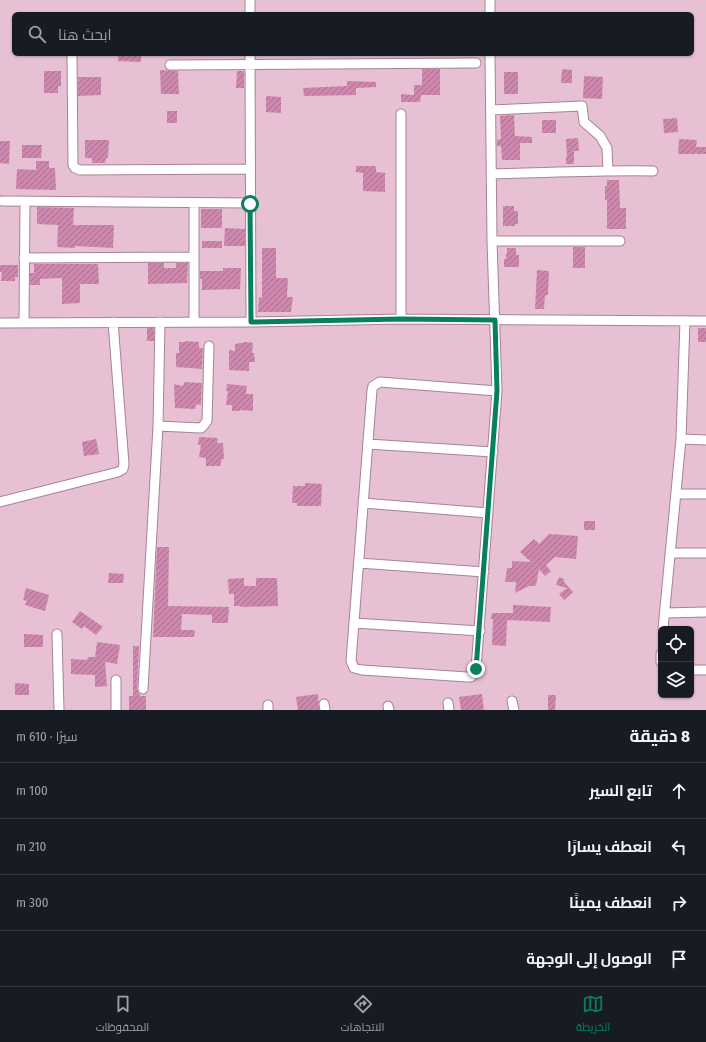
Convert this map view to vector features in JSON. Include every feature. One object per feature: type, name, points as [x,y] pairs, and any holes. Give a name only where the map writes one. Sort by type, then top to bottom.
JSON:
[{"type":"street","points":[[250,0],[250,12]]},
{"type":"street","points":[[490,0],[490,12]]},
{"type":"street","points":[[72,56],[73,165],[75,168],[80,170],[250,169]]},
{"type":"street","points":[[250,56],[251,322]]},
{"type":"street","points":[[490,56],[492,241],[497,391],[476,669],[471,677],[466,678],[357,670],[354,668],[351,661],[372,390],[376,384],[380,382],[497,391]]},
{"type":"street","points":[[170,65],[476,63]]},
{"type":"street","points":[[491,110],[582,106],[584,122],[600,136],[607,148],[608,170]]},
{"type":"street","points":[[401,114],[401,319]]},
{"type":"street","points":[[491,174],[582,173],[608,170],[653,171]]},
{"type":"street","points":[[2,201],[250,204]]},
{"type":"street","points":[[24,323],[25,202]]},
{"type":"street","points":[[194,203],[194,322]]},
{"type":"street","points":[[492,241],[620,240]]},
{"type":"street","points":[[24,258],[194,257]]},
{"type":"street","points":[[0,323],[251,322],[401,319],[706,320]]},
{"type":"street","points":[[663,626],[681,439],[685,321]]},
{"type":"street","points":[[0,502],[118,472],[123,469],[124,464],[114,322]]},
{"type":"street","points":[[143,689],[158,426],[160,322]]},
{"type":"street","points":[[158,426],[200,428],[204,426],[207,421],[209,346]]},
{"type":"street","points":[[681,439],[706,440]]},
{"type":"street","points":[[368,444],[492,452]]},
{"type":"street","points":[[676,494],[706,494]]},
{"type":"street","points":[[363,503],[488,512]]},
{"type":"street","points":[[670,554],[706,553]]},
{"type":"street","points":[[359,563],[484,572]]},
{"type":"street","points":[[665,613],[706,612]]},
{"type":"street","points":[[354,623],[480,631]]},
{"type":"street","points":[[58,634],[59,710]]},
{"type":"street","points":[[694,670],[706,670]]},
{"type":"street","points":[[116,680],[116,710]]},
{"type":"building","points":[[118,56],[141,56],[141,62],[118,61]]},
{"type":"building","points":[[422,69],[440,69],[440,95],[421,95],[420,102],[401,102],[401,94],[414,95],[414,85],[422,85]]},
{"type":"building","points":[[562,69],[572,70],[572,83],[561,83]]},
{"type":"building","points":[[160,70],[178,71],[179,94],[161,94]]},
{"type":"building","points":[[44,71],[61,71],[61,86],[58,86],[58,93],[44,93]]},
{"type":"building","points":[[237,71],[244,71],[244,88],[236,88]]},
{"type":"building","points":[[504,72],[518,72],[518,94],[504,94]]},
{"type":"building","points":[[584,76],[603,77],[602,99],[583,98]]},
{"type":"building","points":[[78,77],[101,77],[101,95],[78,96]]},
{"type":"building","points":[[347,81],[376,82],[376,87],[356,88],[356,95],[304,96],[303,88],[347,86]]},
{"type":"building","points":[[266,96],[281,97],[281,113],[266,112]]},
{"type":"building","points":[[167,111],[177,111],[177,123],[167,123]]},
{"type":"building","points":[[514,115],[515,136],[532,137],[532,143],[520,143],[520,160],[502,160],[501,146],[497,146],[497,140],[501,139],[500,116]]},
{"type":"building","points":[[677,118],[678,132],[664,133],[663,119]]},
{"type":"building","points":[[542,120],[556,120],[556,133],[542,133]]},
{"type":"building","points":[[578,138],[579,151],[574,151],[574,164],[566,164],[566,139]]},
{"type":"building","points":[[679,139],[697,140],[696,147],[706,147],[706,154],[678,154]]},
{"type":"building","points":[[85,140],[109,140],[108,158],[106,158],[105,163],[92,163],[92,158],[85,158]]},
{"type":"building","points":[[0,141],[10,141],[9,164],[0,163]]},
{"type":"building","points":[[22,145],[42,145],[41,158],[22,158]]},
{"type":"building","points":[[36,161],[49,161],[49,168],[55,168],[56,190],[16,189],[17,169],[36,170]]},
{"type":"building","points":[[356,166],[376,166],[376,172],[385,173],[385,192],[363,191],[363,173],[356,172]]},
{"type":"building","points":[[607,180],[619,180],[620,208],[626,208],[626,229],[607,229],[607,200],[605,200],[605,186],[607,186]]},
{"type":"building","points":[[503,206],[514,206],[514,211],[518,211],[518,224],[515,224],[515,226],[503,226]]},
{"type":"building","points":[[37,207],[74,208],[73,225],[114,225],[113,248],[75,246],[75,248],[57,247],[58,225],[37,224]]},
{"type":"building","points":[[201,209],[222,209],[222,228],[201,228]]},
{"type":"building","points":[[225,228],[245,229],[245,246],[224,246]]},
{"type":"building","points":[[202,241],[222,241],[222,248],[202,248]]},
{"type":"building","points":[[573,247],[585,247],[585,268],[573,268]]},
{"type":"building","points":[[262,248],[276,248],[276,278],[288,278],[287,297],[293,297],[291,312],[258,312],[259,297],[262,298]]},
{"type":"building","points":[[507,248],[516,248],[516,255],[519,255],[519,267],[504,267],[504,259],[506,259]]},
{"type":"building","points":[[148,263],[164,263],[164,268],[176,268],[176,263],[188,263],[187,283],[148,284]]},
{"type":"building","points":[[34,264],[98,264],[99,284],[80,284],[80,303],[62,304],[62,278],[40,279],[40,285],[30,285],[30,273],[34,273]]},
{"type":"building","points":[[0,265],[18,265],[18,277],[15,277],[15,281],[1,281],[2,272],[0,272]]},
{"type":"building","points":[[223,268],[241,268],[240,289],[202,290],[200,271],[223,271]]},
{"type":"building","points":[[537,270],[549,271],[548,295],[545,295],[544,309],[535,309]]},
{"type":"building","points":[[147,328],[154,328],[154,341],[147,341]]},
{"type":"building","points":[[698,328],[706,328],[706,342],[698,342]]},
{"type":"building","points":[[185,341],[199,342],[199,348],[203,348],[202,369],[176,367],[176,353],[179,353],[179,342],[186,342]]},
{"type":"building","points":[[246,342],[253,343],[252,353],[254,353],[255,362],[249,362],[249,371],[229,370],[229,350],[235,351],[235,344]]},
{"type":"building","points":[[184,382],[202,383],[201,405],[196,404],[195,409],[175,408],[174,384],[183,386]]},
{"type":"building","points":[[227,384],[247,386],[246,394],[253,394],[253,411],[232,411],[232,405],[226,405],[228,391],[226,391]]},
{"type":"building","points":[[199,437],[218,438],[217,443],[223,443],[224,459],[222,459],[220,466],[206,466],[206,458],[199,457],[201,445],[198,445]]},
{"type":"building","points":[[96,439],[99,454],[84,456],[82,442]]},
{"type":"building","points":[[305,483],[322,484],[321,506],[297,506],[297,503],[292,503],[293,486],[305,486]]},
{"type":"building","points":[[584,521],[595,521],[595,530],[584,530]]},
{"type":"building","points":[[549,534],[578,536],[576,559],[555,557],[546,565],[551,571],[545,576],[539,569],[536,586],[529,586],[515,593],[516,582],[505,582],[507,568],[512,568],[512,561],[531,562],[520,552],[534,539],[539,544]]},
{"type":"building","points":[[157,547],[169,547],[168,606],[229,607],[228,623],[212,623],[212,615],[182,614],[181,630],[195,630],[194,637],[153,637]]},
{"type":"building","points":[[109,573],[124,574],[123,583],[108,583]]},
{"type":"building","points":[[559,577],[564,579],[564,582],[573,592],[564,600],[559,594],[567,588],[556,585]]},
{"type":"building","points":[[244,578],[244,586],[256,586],[256,578],[277,578],[278,606],[234,606],[234,594],[229,594],[228,579]]},
{"type":"building","points":[[26,588],[49,595],[45,611],[25,605],[27,601],[23,600]]},
{"type":"building","points":[[513,605],[551,607],[550,622],[507,620],[506,646],[492,645],[492,613],[513,613]]},
{"type":"building","points":[[80,611],[103,627],[96,635],[84,626],[82,629],[72,622]]},
{"type":"building","points":[[24,634],[43,635],[43,647],[24,647]]},
{"type":"building","points":[[97,642],[120,645],[117,664],[105,662],[107,686],[95,687],[95,675],[71,674],[71,659],[87,660],[88,657],[95,657]]},
{"type":"building","points":[[133,646],[139,646],[137,689],[140,696],[146,696],[146,710],[129,710],[129,696],[133,696]]},
{"type":"building","points":[[15,683],[29,684],[29,695],[15,695]]},
{"type":"building","points":[[318,694],[319,710],[298,710],[296,697]]},
{"type":"building","points":[[482,694],[484,710],[461,710],[459,697]]},
{"type":"building","points":[[548,695],[556,695],[555,710],[548,710]]},
{"type":"route","points":[[250,204],[251,322],[401,319],[495,320],[497,391],[478,661],[476,669]]}]
